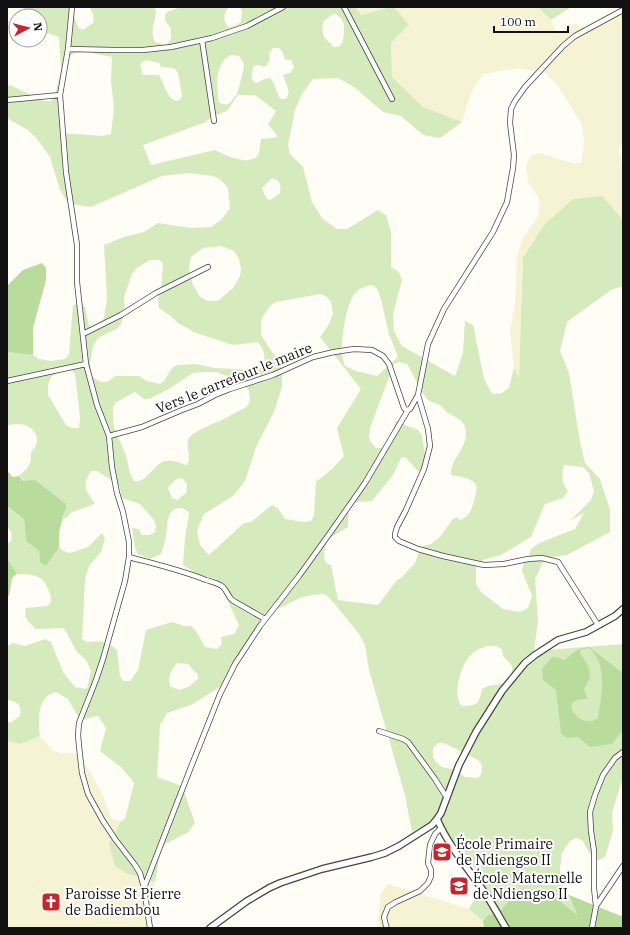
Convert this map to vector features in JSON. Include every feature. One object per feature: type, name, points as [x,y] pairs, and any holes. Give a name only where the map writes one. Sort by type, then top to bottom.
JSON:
[{"type":"street","points":[[72,7],[68,49],[60,95],[66,172],[78,245],[77,282],[86,364],[96,405],[109,436],[112,467],[117,493],[124,512],[129,542],[129,556],[125,581],[103,659],[79,723],[78,735],[82,772],[88,794],[103,821],[140,873],[144,888],[150,928]]},
{"type":"street","points":[[68,49],[143,50],[171,47],[202,40],[246,26],[283,7]]},
{"type":"street","points":[[344,7],[392,99]]},
{"type":"street","points":[[144,888],[220,694],[235,664],[265,619],[299,576],[360,489],[418,395],[428,344],[431,337],[444,309],[493,232],[507,202],[514,168],[510,123],[511,110],[515,101],[525,86],[563,46],[575,36],[623,10]]},
{"type":"street","points":[[202,40],[214,121]]},
{"type":"street","points":[[7,100],[60,95]]},
{"type":"street","points":[[83,334],[156,293],[208,267]]},
{"type":"street","name":"Vers le carrefour le maire","points":[[109,436],[142,427],[198,404],[230,388],[273,375],[313,357],[354,349],[372,350],[383,356],[389,364],[404,408],[408,410]]},
{"type":"street","points":[[7,381],[86,364]]},
{"type":"street","points":[[418,395],[428,429],[430,446],[424,469],[397,527],[395,538],[399,542],[443,556],[484,565],[504,564],[542,558],[558,562],[598,625]]},
{"type":"street","points":[[129,556],[189,573],[219,585],[226,591],[232,600],[265,619]]},
{"type":"street","points":[[210,928],[247,900],[269,888],[322,870],[385,853],[432,825],[441,813],[459,765],[476,732],[502,692],[525,663],[558,640],[586,632],[615,616],[623,609]]},
{"type":"street","points":[[379,731],[408,742],[436,779],[447,798]]},
{"type":"street","points":[[592,928],[596,906],[594,888],[594,851],[590,831],[590,812],[595,795],[604,775],[615,758],[623,752]]},
{"type":"street","points":[[437,819],[441,828],[488,898],[506,928]]},
{"type":"street","points":[[387,928],[384,917],[388,907],[420,891],[428,883],[431,870],[428,863],[430,845],[435,834],[441,828]]},
{"type":"street","points":[[596,906],[623,866]]},
{"type":"shaded area","points":[[355,7],[390,7],[360,15]]},
{"type":"shaded area","points":[[394,7],[538,7],[551,20],[557,34],[576,23],[585,31],[623,8],[623,143],[619,149],[623,170],[623,220],[619,215],[523,258],[519,379],[514,368],[510,331],[515,304],[517,257],[522,240],[538,216],[540,206],[538,197],[528,182],[526,164],[531,156],[540,153],[575,164],[581,162],[584,143],[582,125],[558,86],[545,73],[518,68],[483,74],[471,93],[462,122],[423,107],[392,77],[391,43],[409,25]]},
{"type":"shaded area","points":[[40,736],[52,750],[60,753],[74,753],[78,755],[92,774],[103,796],[111,818],[121,821],[109,844],[126,873],[155,882],[147,928],[7,928],[7,741],[20,744]]},
{"type":"shaded area","points":[[388,884],[469,909],[483,921],[484,928],[379,928],[378,921],[380,895]]},
{"type":"green space","points":[[24,7],[70,7],[79,28],[83,30],[93,23],[94,19],[90,9],[91,7],[154,8],[156,10],[156,14],[153,38],[155,42],[167,45],[171,38],[171,31],[170,27],[165,21],[165,15],[167,12],[181,7],[229,7],[224,17],[228,27],[235,26],[241,22],[242,11],[240,7],[355,7],[361,15],[394,7],[409,25],[391,43],[392,77],[423,107],[462,122],[440,138],[423,135],[401,116],[383,112],[354,87],[338,78],[313,79],[302,94],[295,110],[288,145],[290,154],[303,167],[312,202],[322,218],[337,229],[347,229],[378,210],[386,215],[391,232],[391,267],[399,272],[402,280],[393,314],[394,331],[402,346],[455,376],[463,353],[465,321],[473,325],[484,379],[492,394],[502,393],[509,388],[514,368],[519,378],[523,258],[544,225],[573,199],[602,196],[623,220],[623,286],[611,290],[567,322],[560,351],[569,373],[580,442],[585,463],[600,479],[610,510],[610,532],[567,555],[545,558],[535,579],[538,621],[534,651],[623,644],[623,777],[612,813],[613,831],[605,857],[599,860],[593,859],[582,840],[576,838],[570,841],[562,853],[560,869],[562,884],[569,895],[577,915],[499,914],[488,915],[483,921],[469,909],[484,881],[462,850],[432,822],[412,832],[405,795],[369,670],[365,645],[359,634],[325,594],[300,598],[264,616],[223,685],[191,705],[167,713],[160,725],[157,777],[182,786],[195,823],[187,833],[165,844],[160,855],[155,882],[126,873],[115,866],[109,844],[121,821],[125,819],[134,783],[122,768],[100,751],[106,728],[98,716],[80,720],[68,699],[56,692],[45,698],[42,704],[39,717],[40,736],[20,744],[7,741],[7,721],[10,723],[20,716],[20,708],[18,704],[7,699],[8,646],[13,643],[25,646],[45,639],[51,642],[63,672],[75,687],[87,689],[91,671],[86,660],[76,651],[63,628],[36,629],[26,618],[26,608],[47,606],[51,602],[51,596],[45,582],[42,579],[31,575],[17,574],[7,558],[7,544],[11,541],[12,537],[11,532],[7,527],[7,506],[24,519],[26,541],[39,551],[40,562],[59,547],[63,551],[70,553],[88,547],[102,533],[105,539],[101,552],[89,566],[85,579],[82,639],[87,642],[107,643],[117,650],[120,676],[123,681],[130,681],[138,670],[146,630],[172,622],[184,626],[191,626],[196,631],[205,647],[217,649],[222,644],[221,637],[234,634],[239,625],[221,583],[216,579],[197,574],[183,565],[189,513],[184,509],[177,508],[172,511],[168,520],[161,554],[150,559],[138,554],[135,548],[132,528],[139,529],[142,535],[149,535],[155,532],[156,526],[154,520],[140,504],[122,498],[119,485],[97,471],[91,471],[85,485],[95,504],[72,512],[62,520],[66,509],[18,476],[28,467],[31,459],[31,453],[36,445],[37,439],[33,429],[26,425],[7,425],[7,352],[33,355],[39,359],[51,361],[65,359],[69,354],[73,305],[80,304],[85,307],[89,326],[95,327],[101,324],[104,318],[107,299],[104,245],[124,237],[144,232],[158,223],[191,228],[211,227],[222,219],[230,208],[228,188],[220,179],[213,176],[188,173],[162,176],[91,207],[72,204],[67,201],[60,190],[50,157],[38,140],[28,130],[10,120],[7,116],[7,87],[10,85],[44,101],[51,101],[55,96],[61,69],[59,37],[48,33],[48,8]],"holes":[[[336,14],[343,22],[344,27],[342,43],[338,47],[334,47],[324,37],[322,26],[324,21],[331,15]],[[273,48],[279,48],[282,51],[285,60],[291,60],[294,67],[290,73],[283,75],[288,90],[288,96],[286,99],[281,99],[279,97],[270,78],[256,83],[252,80],[252,71],[254,66],[259,65],[264,67],[270,60],[269,54]],[[87,52],[112,57],[111,82],[114,108],[111,134],[102,136],[63,133],[60,103],[69,57],[74,53]],[[231,55],[239,56],[244,65],[237,94],[229,104],[221,104],[218,100],[218,72],[223,62]],[[146,60],[159,63],[161,67],[174,68],[178,73],[182,95],[181,98],[177,101],[169,96],[159,75],[143,75],[140,64]],[[238,95],[255,95],[276,111],[268,124],[278,137],[261,139],[258,155],[249,160],[237,159],[215,150],[151,165],[143,145],[206,122],[211,117],[227,111]],[[272,178],[279,182],[280,193],[270,200],[266,198],[262,188]],[[221,246],[234,251],[239,259],[241,269],[240,276],[233,288],[218,301],[208,301],[200,297],[193,285],[189,271],[192,256],[203,248]],[[150,260],[160,260],[163,264],[161,289],[158,299],[159,308],[178,323],[196,333],[233,345],[257,342],[263,349],[265,364],[258,370],[215,368],[196,364],[177,365],[172,368],[164,381],[160,384],[147,381],[139,376],[115,376],[106,382],[98,381],[92,377],[90,364],[93,346],[98,338],[118,328],[121,324],[125,311],[124,297],[132,274],[138,267]],[[370,285],[377,289],[381,299],[389,334],[398,357],[377,376],[356,371],[345,366],[342,357],[342,340],[349,304],[356,292]],[[320,294],[326,296],[331,302],[333,314],[328,326],[320,337],[361,389],[337,428],[344,456],[332,469],[316,482],[314,515],[311,521],[305,522],[285,519],[278,508],[272,505],[251,522],[244,523],[209,555],[200,545],[197,531],[204,514],[233,496],[245,481],[256,447],[274,412],[282,387],[282,367],[261,335],[261,322],[263,316],[271,305],[276,302]],[[399,362],[407,364],[427,399],[441,406],[461,421],[465,426],[465,440],[455,460],[451,470],[451,475],[469,479],[476,485],[476,495],[468,515],[460,520],[457,517],[453,519],[440,537],[431,544],[423,546],[420,549],[415,563],[401,578],[397,580],[378,605],[338,600],[331,565],[326,563],[324,557],[325,548],[328,539],[348,527],[349,503],[372,501],[393,475],[401,458],[405,457],[418,471],[422,470],[426,461],[422,435],[416,429],[405,425],[399,420],[395,422],[391,440],[385,448],[376,448],[370,441],[370,428],[394,364]],[[71,369],[75,374],[80,417],[79,428],[72,428],[66,425],[48,395],[48,385],[51,377],[62,370]],[[217,372],[243,383],[249,391],[250,400],[245,408],[202,429],[190,437],[188,440],[189,458],[187,465],[173,461],[165,461],[157,466],[143,480],[134,481],[130,473],[126,455],[115,430],[113,421],[113,407],[115,403],[135,392],[144,399],[149,399],[169,389],[193,373]],[[564,465],[583,467],[589,473],[594,491],[591,500],[570,521],[584,513],[575,529],[539,543],[531,549],[528,559],[524,562],[522,571],[532,596],[528,608],[520,612],[503,609],[481,592],[476,584],[476,566],[483,560],[501,555],[531,537],[545,504],[563,498],[568,491],[563,482]],[[179,478],[184,480],[187,488],[186,493],[177,500],[172,498],[168,488],[175,480]],[[487,646],[497,646],[502,650],[503,656],[512,666],[512,672],[504,683],[488,686],[482,689],[480,698],[474,705],[462,706],[459,702],[457,691],[463,666],[473,653]],[[177,663],[188,664],[198,675],[198,679],[188,687],[179,690],[170,686],[169,679]],[[438,743],[444,743],[478,760],[482,765],[481,774],[478,778],[465,777],[455,770],[442,767],[433,757],[433,748]]]},
{"type":"green space","points":[[538,7],[571,7],[551,20]]},
{"type":"green space","points":[[42,263],[46,268],[46,280],[33,328],[33,355],[7,352],[7,286],[23,270]]},
{"type":"green space","points":[[7,472],[10,473],[11,476],[18,476],[24,481],[35,480],[66,504],[59,533],[59,547],[46,566],[40,562],[39,551],[26,541],[24,519],[7,506]]},
{"type":"green space","points":[[7,558],[17,574],[12,578],[9,596],[7,596]]},
{"type":"green space","points":[[589,647],[623,673],[623,730],[612,744],[590,747],[578,737],[567,738],[561,733],[556,690],[543,680],[542,669],[552,657],[564,660],[579,649]],"holes":[[[589,648],[595,655],[601,672],[601,700],[598,718],[592,721],[586,721],[576,715],[571,707],[577,700],[587,698],[584,689],[590,678],[590,674],[580,650]]]},
{"type":"green space","points":[[569,895],[621,916],[623,914],[623,928],[484,928],[483,921],[488,915],[499,913],[509,901],[553,896],[577,915]]},
{"type":"place","name":"École Primaire de Ndiengso II","points":[[442,852]]},
{"type":"place","name":"École Maternelle de Ndiengso II","points":[[459,886]]},
{"type":"place","name":"Paroisse St Pierre de Badiembou","points":[[51,902]]}]
